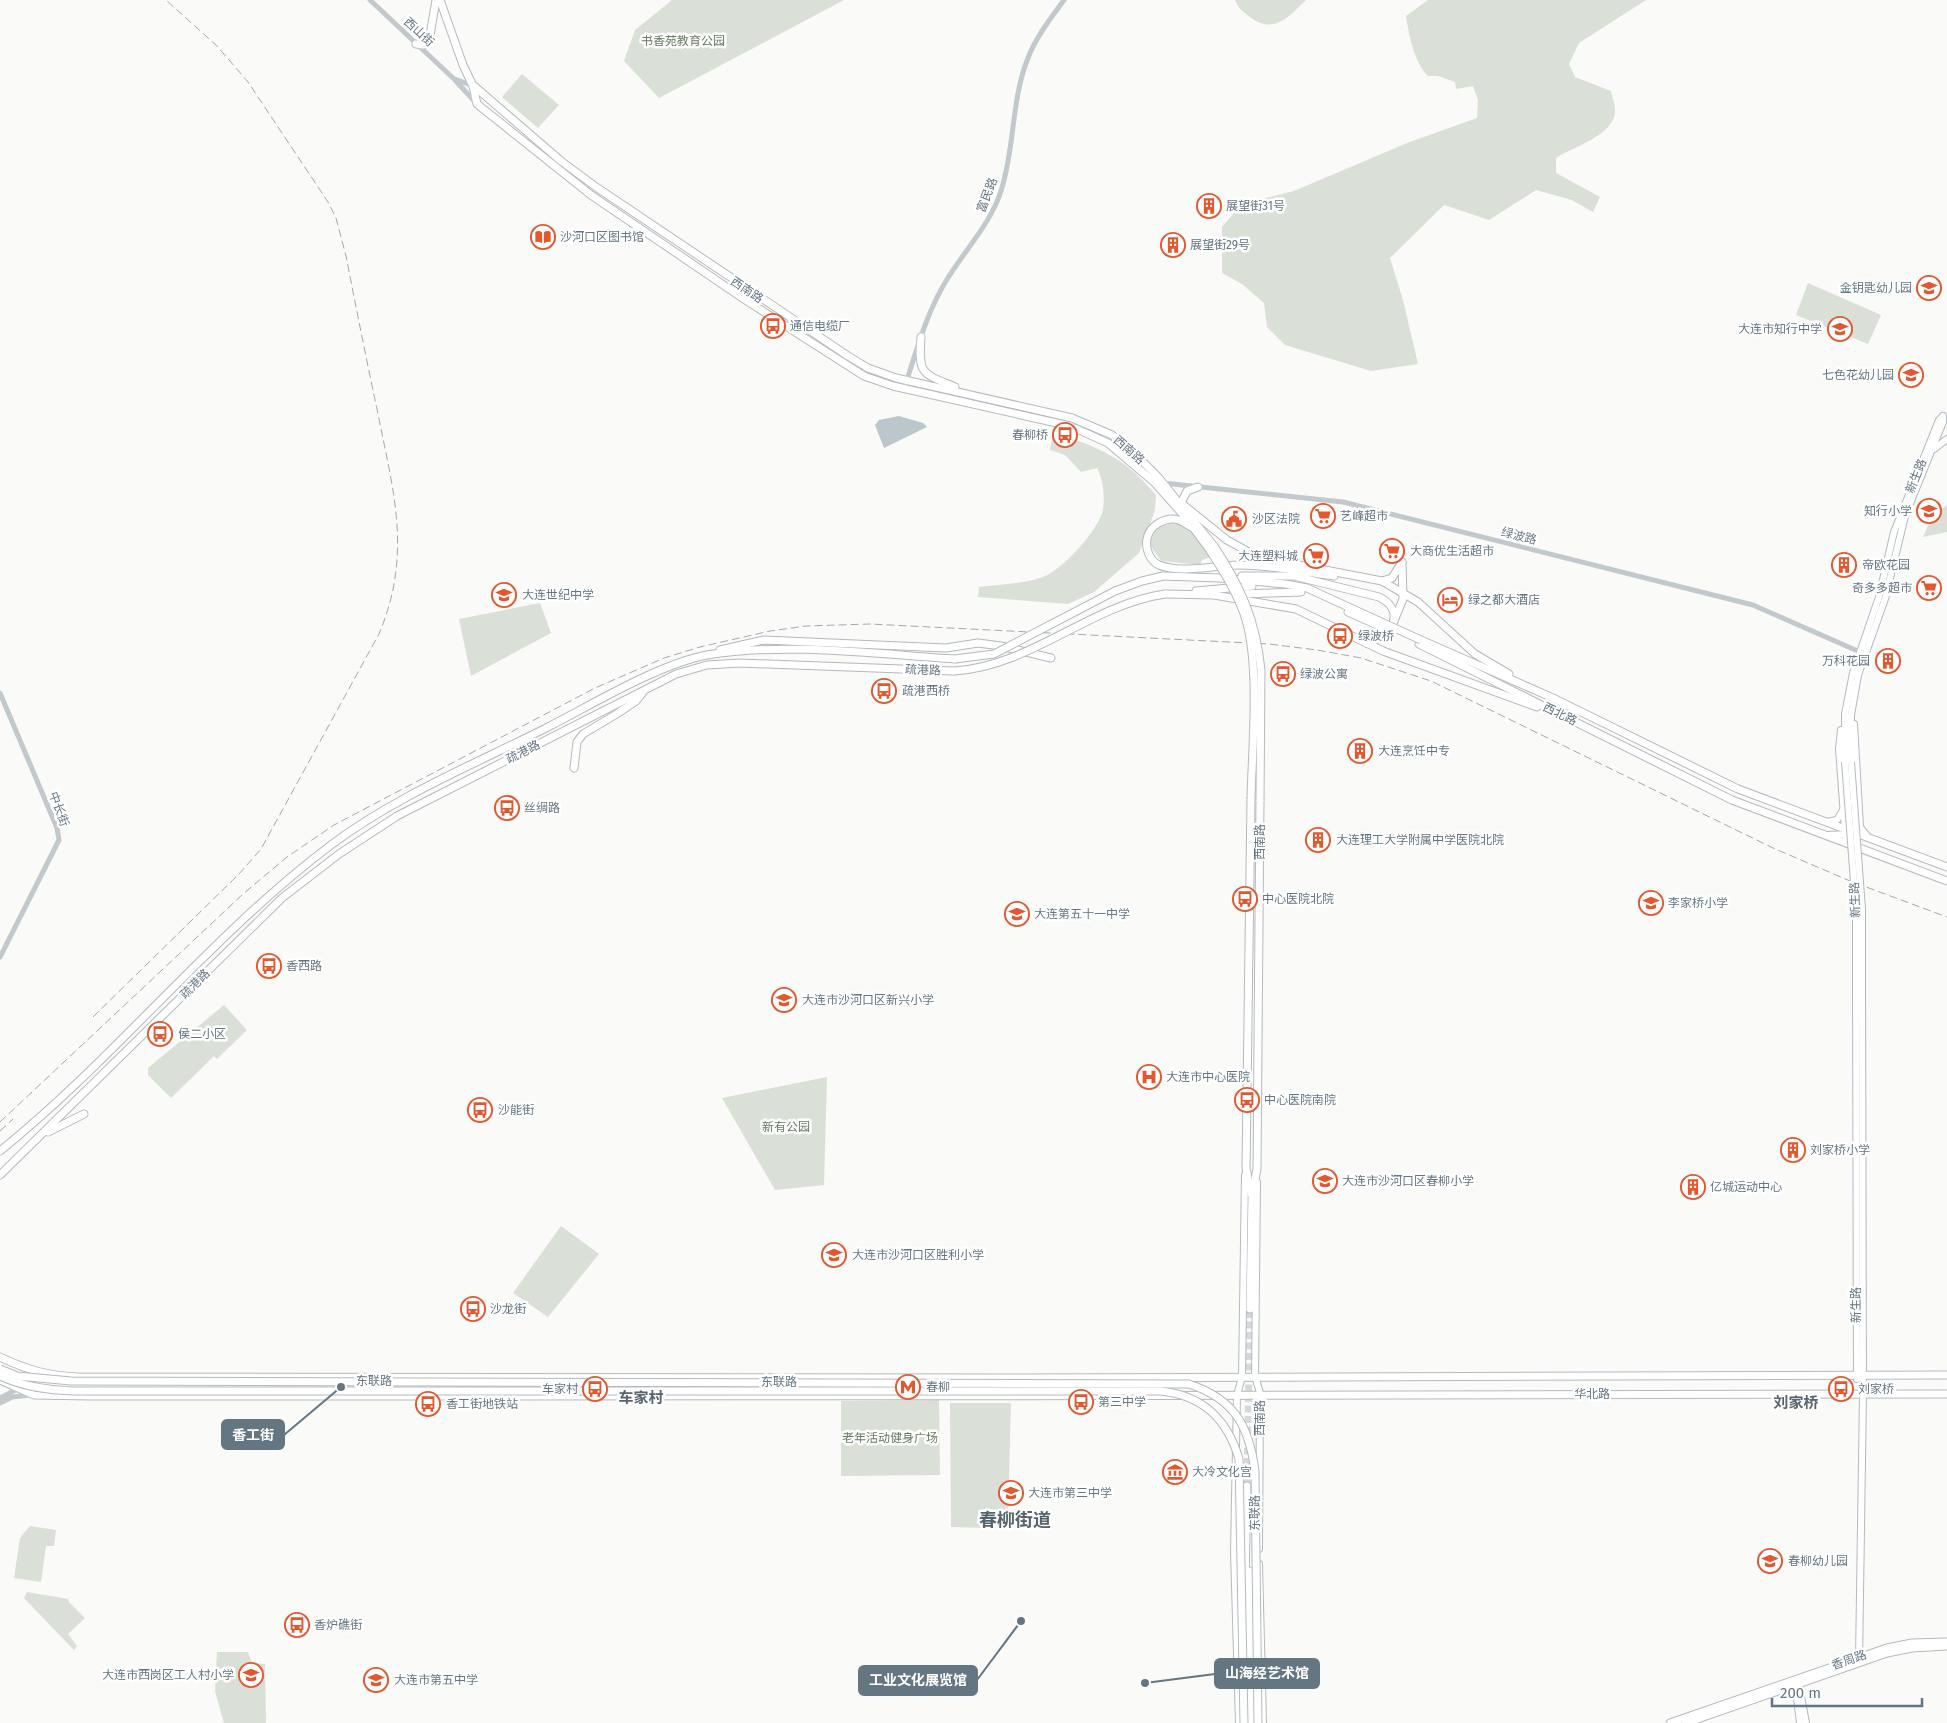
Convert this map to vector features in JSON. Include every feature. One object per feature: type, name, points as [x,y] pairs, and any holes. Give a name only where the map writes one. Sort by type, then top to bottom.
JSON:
[{"type":"main road","points":[[416,44],[423,45],[429,41],[436,0]]},
{"type":"main road","name":"西南路","points":[[440,0],[463,65],[474,86],[477,104],[591,194],[744,299],[864,376],[905,389],[1070,426],[1108,443],[1154,482],[1212,548],[1242,607],[1253,670],[1242,1376],[1236,1395],[1234,1561],[1239,1723]]},
{"type":"main road","name":"西南路","points":[[474,86],[561,161],[691,252],[861,364],[907,380],[1086,422],[1112,435],[1129,448],[1182,503],[1248,604],[1259,650],[1261,670],[1255,1376],[1260,1394],[1259,1561],[1263,1723]]},
{"type":"main road","points":[[921,336],[920,364],[925,373],[934,380],[971,395]]},
{"type":"main road","name":"新生路","points":[[1848,762],[1853,696],[1858,675],[1885,599],[1899,534],[1944,420]]},
{"type":"main road","name":"新生路","points":[[1859,1659],[1863,1394],[1859,1375],[1859,982],[1862,909],[1845,714],[1850,687],[1874,614],[1900,514],[1944,420]]},
{"type":"main road","points":[[1932,451],[1947,439]]},
{"type":"main road","points":[[1198,487],[1187,491],[1182,503],[1227,540],[1254,555],[1268,560],[1382,581],[1418,602],[1475,654],[1557,700]]},
{"type":"main road","points":[[1196,529],[1178,520],[1166,520],[1155,525],[1148,534],[1146,544],[1150,557],[1158,564],[1172,568],[1240,565],[1335,576]]},
{"type":"main road","points":[[1366,643],[1378,641],[1391,628],[1401,607],[1403,592],[1402,562],[1392,578],[1382,581]]},
{"type":"main road","points":[[693,658],[746,649],[955,659],[994,654],[1115,591],[1142,580],[1163,576],[1360,576]]},
{"type":"main road","name":"西北路","points":[[1163,576],[1220,578],[1307,588],[1420,642],[1557,700],[1738,789],[1827,822],[1846,836],[1947,881]]},
{"type":"main road","points":[[1296,576],[1379,597],[1392,607],[1394,621]]},
{"type":"main road","name":"西北路","points":[[1166,594],[1245,586],[1301,592],[1378,623]]},
{"type":"main road","points":[[1166,594],[1214,596],[1301,592]]},
{"type":"main road","name":"疏港路","points":[[0,1176],[282,898],[339,854],[397,816],[676,674],[707,665],[723,664],[774,664],[954,671],[976,670],[1003,662],[1046,643],[1115,607],[1147,596],[1166,594]]},
{"type":"main road","points":[[1214,596],[1296,609],[1383,651],[1520,701],[1556,712]]},
{"type":"main road","points":[[0,1158],[272,892],[333,844],[394,805],[642,680],[693,658],[746,642],[764,640],[946,648],[978,643],[1001,646],[1051,658]]},
{"type":"main road","name":"西北路","points":[[1420,642],[1732,800],[1825,835],[1846,836],[1858,830],[1871,839],[1947,868]]},
{"type":"main road","points":[[574,768],[577,742],[583,734],[636,701],[648,688]]},
{"type":"main road","points":[[1853,696],[1858,830]]},
{"type":"main road","points":[[1845,714],[1839,749],[1846,836]]},
{"type":"main road","points":[[1827,822],[1837,820],[1844,807]]},
{"type":"main road","points":[[0,1151],[46,1114]]},
{"type":"main road","points":[[41,1136],[84,1114]]},
{"type":"main road","name":"西南路","points":[[1246,1168],[1252,1196]]},
{"type":"main road","name":"西南路","points":[[1250,1309],[1252,1196],[1257,1168]]},
{"type":"main road","name":"华北路","points":[[0,1358],[49,1376],[1947,1375]]},
{"type":"main road","name":"东联路","points":[[0,1369],[17,1376],[71,1381],[1189,1384],[1210,1392],[1232,1409],[1246,1431],[1252,1451],[1255,1471],[1258,1723]]},
{"type":"main road","name":"东联路","points":[[0,1376],[15,1383],[46,1390],[74,1391],[1160,1391],[1185,1395],[1220,1419],[1230,1434],[1239,1459],[1244,1723]]},
{"type":"main road","points":[[0,1380],[34,1395]]},
{"type":"main road","name":"华北路","points":[[34,1395],[506,1398],[1260,1394],[1947,1394]]},
{"type":"main road","points":[[1248,1486],[1247,1551],[1253,1723]]},
{"type":"main road","points":[[1234,1561],[1260,1600]]},
{"type":"main road","points":[[1248,1723],[1246,1638],[1248,1580],[1259,1561]]},
{"type":"main road","points":[[1237,1655],[1246,1638]]},
{"type":"main road","name":"香周路","points":[[1686,1723],[1898,1645],[1947,1642]]},
{"type":"main road","name":"香周路","points":[[1859,1659],[1899,1650],[1947,1646]]},
{"type":"main road","points":[[1797,1682],[1800,1723]]},
{"type":"main road","points":[[1797,1682],[1806,1723]]},
{"type":"main road","name":"香周路","points":[[1670,1723],[1797,1682]]},
{"type":"street","name":"西山街","points":[[370,0],[454,79],[477,104]]},
{"type":"street","name":"富民路","points":[[905,389],[921,336],[945,282],[992,212],[1001,191],[1007,165],[1017,94],[1023,70],[1034,43],[1064,0]]},
{"type":"street","name":"西山街","points":[[454,79],[474,86]]},
{"type":"street","name":"绿波路","points":[[1163,482],[1343,502],[1406,517],[1753,605],[1860,652]]},
{"type":"street","name":"中长街","points":[[0,693],[57,828],[58,840],[0,957]]},
{"type":"street","points":[[0,1398],[41,1377],[49,1376]]},
{"type":"street","points":[[0,1403],[19,1395],[34,1395]]},
{"type":"green space","name":"书香苑教育公园","points":[[672,0],[844,0],[659,98],[624,61],[635,30]]},
{"type":"green space","points":[[1235,0],[1306,0],[1287,18],[1273,24],[1266,24],[1258,22],[1245,13],[1239,8]]},
{"type":"green space","points":[[1428,0],[1646,0],[1579,43],[1569,64],[1575,77],[1611,91],[1615,105],[1613,119],[1609,126],[1592,139],[1556,158],[1556,173],[1600,197],[1593,212],[1572,200],[1536,190],[1489,220],[1444,205],[1390,258],[1403,300],[1418,364],[1371,371],[1285,345],[1267,327],[1264,303],[1242,284],[1222,273],[1222,227],[1242,204],[1294,191],[1407,143],[1477,118],[1478,100],[1473,86],[1456,89],[1455,82],[1438,76],[1428,76],[1416,56],[1406,16]]},
{"type":"green space","points":[[522,74],[559,105],[538,128],[502,97]]},
{"type":"green space","points":[[1808,283],[1881,315],[1868,344],[1796,315]]},
{"type":"green space","points":[[1053,434],[1084,443],[1110,455],[1134,472],[1156,495],[1155,510],[1139,553],[1094,592],[1068,604],[978,597],[979,587],[1028,581],[1051,573],[1079,548],[1100,517],[1104,504],[1104,494],[1101,477],[1097,468],[1081,472],[1065,455],[1050,450]]},
{"type":"green space","points":[[1947,505],[1947,532],[1923,537],[1932,517]]},
{"type":"green space","points":[[1174,523],[1191,531],[1211,557],[1202,560],[1200,565],[1161,561],[1150,545],[1151,540],[1158,529],[1164,525]]},
{"type":"green space","points":[[540,603],[551,633],[471,676],[459,619]]},
{"type":"green space","points":[[224,1005],[247,1030],[217,1059],[214,1056],[171,1098],[148,1075],[148,1068]]},
{"type":"green space","name":"新有公园","points":[[827,1077],[824,1185],[775,1190],[722,1098]]},
{"type":"green space","points":[[561,1226],[599,1254],[548,1317],[513,1293]]},
{"type":"green space","name":"老年活动健身广场","points":[[939,1400],[940,1475],[841,1476],[841,1401]]},
{"type":"green space","points":[[950,1403],[1011,1403],[1008,1514],[1000,1514],[987,1528],[951,1527]]},
{"type":"green space","points":[[30,1526],[56,1530],[54,1546],[46,1546],[41,1582],[14,1578],[20,1538]]},
{"type":"green space","points":[[27,1592],[68,1599],[85,1618],[68,1634],[77,1646],[74,1650],[24,1598]]},
{"type":"green space","name":"大连市西岗区工人村小学","points":[[217,1652],[248,1652],[252,1663],[265,1664],[266,1723],[224,1723],[215,1691]]},
{"type":"shaded area","points":[[899,416],[923,423],[927,427],[884,448],[875,425],[879,420]]},
{"type":"tunnel","points":[[1247,1486],[1250,1309]]},
{"type":"railway","points":[[93,1017],[239,874],[261,849],[379,634],[389,604],[398,549],[397,522],[389,467],[346,256],[336,218],[328,202],[248,82],[217,46],[166,0]]},
{"type":"railway","points":[[0,1122],[243,894],[287,857],[334,825],[595,688],[664,658],[700,647],[770,631],[806,626],[870,624],[1269,644],[1361,658],[1431,681],[1773,848],[1850,881],[1947,917]]},
{"type":"railway","points":[[0,1131],[13,1119]]},
{"type":"place","name":"展望街31号","points":[[1209,206]]},
{"type":"place","name":"沙河口区图书馆","points":[[543,237]]},
{"type":"place","name":"展望街29号","points":[[1173,245]]},
{"type":"place","name":"金钥匙幼儿园","points":[[1929,288]]},
{"type":"place","name":"通信电缆厂","points":[[773,326]]},
{"type":"place","name":"大连市知行中学","points":[[1840,329]]},
{"type":"place","name":"七色花幼儿园","points":[[1911,375]]},
{"type":"place","name":"春柳桥","points":[[1065,435]]},
{"type":"place","name":"知行小学","points":[[1929,511]]},
{"type":"place","name":"艺峰超市","points":[[1323,516]]},
{"type":"place","name":"沙区法院","points":[[1234,519]]},
{"type":"place","name":"大商优生活超市","points":[[1392,551]]},
{"type":"place","name":"大连塑料城","points":[[1316,556]]},
{"type":"place","name":"帝欧花园","points":[[1844,565]]},
{"type":"place","name":"奇多多超市","points":[[1929,588]]},
{"type":"place","name":"大连世纪中学","points":[[504,595]]},
{"type":"place","name":"绿之都大酒店","points":[[1450,600]]},
{"type":"place","name":"绿波桥","points":[[1340,636]]},
{"type":"place","name":"万科花园","points":[[1888,661]]},
{"type":"place","name":"绿波公寓","points":[[1283,674]]},
{"type":"place","name":"疏港西桥","points":[[884,691]]},
{"type":"place","name":"大连烹饪中专","points":[[1360,751]]},
{"type":"place","name":"丝绸路","points":[[507,808]]},
{"type":"place","name":"大连理工大学附属中学医院北院","points":[[1318,840]]},
{"type":"place","name":"中心医院北院","points":[[1245,899]]},
{"type":"place","name":"李家桥小学","points":[[1651,903]]},
{"type":"place","name":"大连第五十一中学","points":[[1017,914]]},
{"type":"place","name":"香西路","points":[[269,966]]},
{"type":"place","name":"大连市沙河口区新兴小学","points":[[784,1000]]},
{"type":"place","name":"侯二小区","points":[[160,1034]]},
{"type":"place","name":"大连市中心医院","points":[[1149,1077]]},
{"type":"place","name":"中心医院南院","points":[[1247,1100]]},
{"type":"place","name":"沙能街","points":[[480,1110]]},
{"type":"place","name":"刘家桥小学","points":[[1793,1150]]},
{"type":"place","name":"大连市沙河口区春柳小学","points":[[1325,1181]]},
{"type":"place","name":"亿城运动中心","points":[[1693,1187]]},
{"type":"place","name":"大连市沙河口区胜利小学","points":[[834,1255]]},
{"type":"place","name":"沙龙街","points":[[473,1309]]},
{"type":"place","name":"香工街","points":[[341,1387]]},
{"type":"place","name":"春柳","points":[[908,1387]]},
{"type":"place","name":"车家村","points":[[595,1389]]},
{"type":"place","name":"刘家桥","points":[[1841,1389]]},
{"type":"place","name":"第三中学","points":[[1081,1402]]},
{"type":"place","name":"香工街地铁站","points":[[428,1404]]},
{"type":"place","name":"大冷文化宫","points":[[1175,1472]]},
{"type":"place","name":"大连市第三中学","points":[[1011,1493]]},
{"type":"place","name":"春柳幼儿园","points":[[1770,1561]]},
{"type":"place","name":"工业文化展览馆","points":[[1021,1621]]},
{"type":"place","name":"香炉礁街","points":[[297,1625]]},
{"type":"place","name":"大连市西岗区工人村小学","points":[[251,1675]]},
{"type":"place","name":"大连市第五中学","points":[[376,1680]]},
{"type":"place","name":"山海经艺术馆","points":[[1145,1683]]},
{"type":"district","name":"车家村","points":[[641,1398]]},
{"type":"district","name":"刘家桥","points":[[1796,1403]]},
{"type":"district","name":"春柳街道","points":[[1015,1520]]}]
